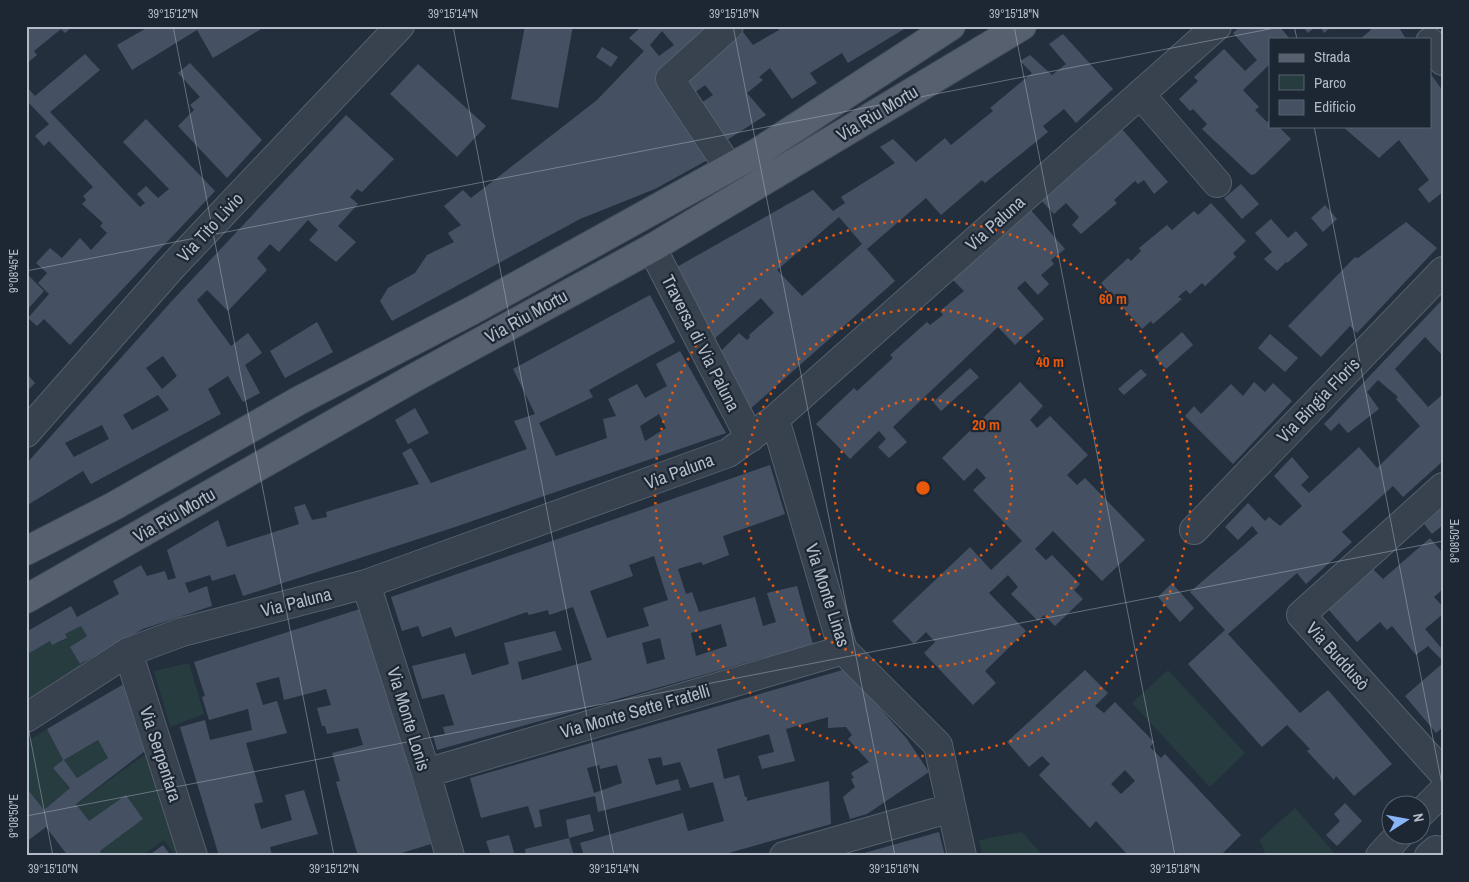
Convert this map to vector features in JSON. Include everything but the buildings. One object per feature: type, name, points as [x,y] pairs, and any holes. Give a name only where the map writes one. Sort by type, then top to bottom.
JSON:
[{"type":"main road","name":"Via Riu Mortu","points":[[26,551],[114,506],[300,400],[473,310],[758,152],[951,26]]},
{"type":"main road","name":"Via Riu Mortu","points":[[26,599],[412,379],[652,248],[1022,26]]},
{"type":"street","name":"Via Tito Livio","points":[[26,432],[171,268],[400,26]]},
{"type":"street","points":[[729,26],[670,80],[729,168]]},
{"type":"street","name":"Via Paluna","points":[[26,718],[128,652],[182,632],[366,584],[728,453],[775,419],[1217,26]]},
{"type":"street","points":[[1419,26],[1427,38]]},
{"type":"street","points":[[1432,45],[1443,61]]},
{"type":"street","points":[[1140,94],[1217,183]]},
{"type":"street","name":"Traversa di Via Paluna","points":[[652,248],[750,438]]},
{"type":"street","name":"Via Bingia Floris","points":[[1194,530],[1443,271]]},
{"type":"street","name":"Via Monte Linas","points":[[775,419],[843,650],[938,745],[962,856]]},
{"type":"street","name":"Via Buddusò","points":[[1443,487],[1301,614],[1443,773]]},
{"type":"street","name":"Via Monte Lonis","points":[[366,584],[426,773],[450,856]]},
{"type":"street","name":"Via Monte Sette Fratelli","points":[[426,773],[843,650]]},
{"type":"street","name":"Via Serpentara","points":[[128,652],[193,856]]},
{"type":"street","points":[[784,856],[951,808]]},
{"type":"street","points":[[1380,856],[1391,844]]},
{"type":"street","points":[[1429,856],[1436,850],[1441,856]]},
{"type":"green space","points":[[81,626],[87,636],[71,647],[81,670],[34,706],[26,691],[26,655],[50,641],[52,645],[67,639],[65,634]]},
{"type":"green space","points":[[189,663],[204,714],[170,727],[154,671]]},
{"type":"green space","points":[[1168,670],[1245,753],[1210,787],[1132,703]]},
{"type":"green space","points":[[47,729],[63,760],[53,768],[70,788],[44,810],[26,787],[26,742]]},
{"type":"green space","points":[[98,740],[108,758],[77,778],[64,760]]},
{"type":"green space","points":[[147,753],[181,856],[176,856],[164,840],[142,856],[102,856],[100,851],[143,819],[126,795],[89,821],[76,804]]},
{"type":"green space","points":[[1295,808],[1337,856],[1262,856],[1265,852],[1259,840]]},
{"type":"green space","points":[[1022,832],[1043,856],[982,856],[979,840]]}]
